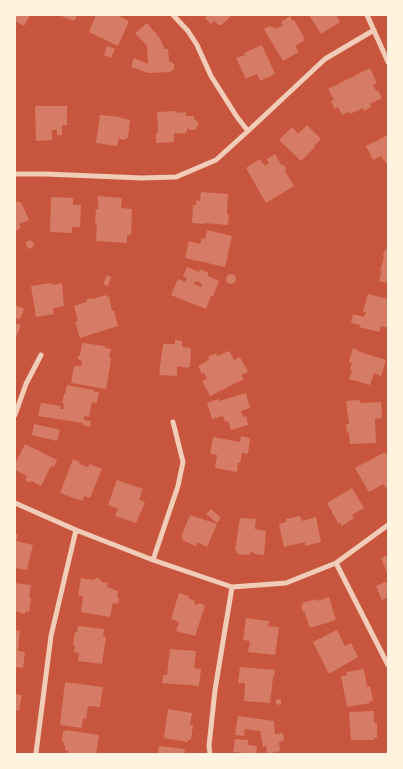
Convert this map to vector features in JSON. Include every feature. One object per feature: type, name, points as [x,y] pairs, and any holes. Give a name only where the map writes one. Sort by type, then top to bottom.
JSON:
[{"type":"street","points":[[173,15],[188,31],[197,45],[211,76],[237,118],[248,131]]},
{"type":"street","points":[[367,15],[388,62]]},
{"type":"street","points":[[15,174],[142,178],[176,177],[216,160],[325,59],[374,30]]},
{"type":"street","points":[[15,415],[26,384],[41,355]]},
{"type":"street","points":[[153,560],[178,486],[183,462],[173,422]]},
{"type":"street","points":[[15,503],[76,530],[153,560],[232,587],[286,583],[336,563],[388,525]]},
{"type":"street","points":[[36,753],[51,636],[76,530]]},
{"type":"street","points":[[336,563],[388,665]]},
{"type":"street","points":[[210,754],[209,746],[215,690],[232,587]]},
{"type":"building","points":[[15,15],[30,15],[24,26],[15,21]]},
{"type":"building","points":[[59,15],[77,15],[73,21]]},
{"type":"building","points":[[96,15],[117,15],[129,21],[118,46],[89,32]]},
{"type":"building","points":[[205,15],[232,15],[222,25],[219,25],[214,21],[211,24],[205,18],[207,16]]},
{"type":"building","points":[[309,15],[336,15],[340,22],[321,34]]},
{"type":"building","points":[[290,16],[305,40],[295,46],[299,52],[283,61],[264,29],[269,26],[276,29],[283,25],[281,22]]},
{"type":"building","points":[[147,23],[159,37],[165,49],[168,49],[169,61],[174,64],[174,69],[170,72],[148,73],[131,67],[134,58],[148,64],[147,46],[135,33]]},
{"type":"building","points":[[262,45],[275,74],[260,81],[257,74],[246,79],[236,58]]},
{"type":"building","points":[[107,46],[115,49],[111,58],[104,55]]},
{"type":"building","points":[[370,68],[377,83],[373,85],[382,98],[370,104],[371,107],[364,111],[363,108],[350,114],[349,112],[342,115],[338,107],[335,109],[331,101],[334,100],[328,89]]},
{"type":"building","points":[[35,106],[67,106],[67,125],[62,125],[62,135],[57,135],[57,130],[52,130],[52,140],[36,141]]},
{"type":"building","points":[[177,111],[177,113],[186,112],[186,116],[194,116],[198,126],[195,130],[187,128],[185,134],[174,133],[174,142],[156,143],[156,133],[158,133],[157,112]]},
{"type":"building","points":[[100,115],[130,120],[128,138],[126,140],[119,137],[117,146],[96,143]]},
{"type":"building","points":[[307,125],[321,139],[301,161],[279,140],[292,127],[298,134]]},
{"type":"building","points":[[388,135],[388,166],[381,156],[373,160],[366,146]]},
{"type":"building","points":[[275,154],[281,165],[284,165],[285,171],[294,186],[266,203],[246,168],[260,159],[265,166],[269,163],[267,159]]},
{"type":"building","points":[[201,192],[228,194],[228,225],[192,223],[193,205],[196,205],[196,200],[200,201]]},
{"type":"building","points":[[98,196],[122,198],[121,208],[132,209],[131,235],[127,235],[127,243],[96,241],[97,225],[95,225]]},
{"type":"building","points":[[51,197],[73,198],[73,205],[81,205],[80,227],[72,227],[72,233],[50,232]]},
{"type":"building","points":[[19,201],[29,220],[19,224],[21,228],[15,231],[15,203]]},
{"type":"building","points":[[207,230],[232,236],[225,267],[185,258],[189,241],[200,244],[202,238],[205,239]]},
{"type":"building","points":[[30,240],[34,243],[33,247],[29,249],[26,246],[26,242]]},
{"type":"building","points":[[385,249],[388,250],[388,283],[379,281]]},
{"type":"building","points":[[187,267],[199,272],[200,269],[208,273],[208,276],[219,281],[206,309],[171,295],[178,279],[185,282],[187,278],[183,276]],"holes":[[[196,281],[202,284],[201,287],[194,284]]]},
{"type":"building","points":[[229,274],[233,274],[236,279],[235,283],[229,284],[226,281],[226,277]]},
{"type":"building","points":[[107,275],[111,277],[108,286],[103,284]]},
{"type":"building","points":[[52,283],[53,285],[62,283],[64,306],[53,308],[54,314],[36,317],[31,286]]},
{"type":"building","points":[[368,294],[388,299],[388,328],[381,326],[379,332],[351,323],[353,314],[364,317],[366,312],[363,312]]},
{"type":"building","points":[[106,295],[107,297],[109,296],[118,326],[80,338],[75,322],[78,321],[74,306],[86,302],[87,299]]},
{"type":"building","points":[[15,305],[24,309],[20,319],[17,318],[15,323]]},
{"type":"building","points":[[15,323],[21,325],[15,340]]},
{"type":"building","points":[[175,340],[182,341],[182,347],[191,348],[190,367],[177,366],[177,376],[159,375],[163,344],[175,344]]},
{"type":"building","points":[[82,343],[105,346],[105,348],[111,349],[106,389],[71,383],[74,366],[81,366],[82,361],[78,359],[78,356],[80,355]]},
{"type":"building","points":[[353,348],[386,360],[381,376],[374,373],[370,385],[349,379],[352,363],[349,362]]},
{"type":"building","points":[[229,351],[234,360],[240,357],[248,372],[241,375],[244,379],[210,396],[202,381],[207,379],[198,366],[209,360],[208,357],[216,353],[217,356]]},
{"type":"building","points":[[67,385],[99,392],[97,403],[92,402],[89,417],[84,416],[84,420],[91,421],[90,427],[83,425],[83,423],[38,416],[41,403],[61,406],[60,409],[63,409],[64,404],[62,403]]},
{"type":"building","points":[[246,393],[250,408],[241,411],[243,417],[246,416],[248,425],[231,430],[228,421],[225,422],[223,416],[212,419],[207,403]]},
{"type":"building","points":[[360,400],[360,403],[381,402],[382,418],[375,419],[376,443],[350,444],[346,424],[349,424],[346,401]]},
{"type":"building","points":[[34,424],[60,430],[57,441],[32,435]]},
{"type":"building","points":[[241,436],[250,438],[248,454],[242,453],[237,472],[215,468],[217,455],[210,454],[213,437],[240,442]]},
{"type":"building","points":[[25,444],[57,460],[54,467],[51,466],[41,486],[25,480],[27,476],[15,470],[15,464]]},
{"type":"building","points":[[385,452],[388,457],[388,487],[386,488],[383,484],[369,492],[355,468]]},
{"type":"building","points":[[73,459],[80,462],[79,464],[88,467],[90,464],[102,469],[90,498],[84,496],[83,501],[60,493]]},
{"type":"building","points":[[117,480],[143,489],[139,500],[145,502],[136,523],[115,516],[118,509],[108,505]]},
{"type":"building","points":[[352,488],[364,508],[352,515],[354,518],[342,526],[338,523],[327,503]]},
{"type":"building","points":[[211,509],[221,518],[217,523],[206,514]]},
{"type":"building","points":[[190,515],[217,524],[207,547],[197,542],[196,546],[182,540],[183,538],[181,537]]},
{"type":"building","points":[[300,516],[302,521],[316,517],[321,542],[305,546],[305,542],[284,547],[279,524],[286,522],[286,519]]},
{"type":"building","points":[[240,518],[256,519],[255,529],[266,531],[264,555],[250,552],[250,555],[237,554],[237,551],[235,551]]},
{"type":"building","points":[[15,534],[18,535],[16,541],[33,545],[27,570],[15,568]]},
{"type":"building","points":[[388,555],[388,575],[381,558]]},
{"type":"building","points":[[81,578],[93,580],[99,578],[102,582],[108,583],[107,587],[118,591],[118,604],[113,603],[110,617],[81,612],[83,596],[78,595]]},
{"type":"building","points":[[388,581],[388,597],[382,600],[376,586]]},
{"type":"building","points":[[15,583],[31,585],[29,612],[26,611],[25,614],[15,611]]},
{"type":"building","points":[[179,593],[189,596],[188,598],[195,601],[194,604],[200,603],[205,606],[195,636],[176,631],[179,622],[171,619]]},
{"type":"building","points":[[329,597],[336,620],[310,628],[301,606],[303,606],[302,603]]},
{"type":"building","points":[[246,618],[269,621],[268,626],[279,627],[275,655],[248,652],[250,641],[243,640]]},
{"type":"building","points":[[78,626],[104,629],[103,637],[106,637],[102,664],[78,661],[79,653],[74,652],[75,645],[73,645]]},
{"type":"building","points":[[15,630],[20,631],[18,651],[25,652],[23,668],[15,667]]},
{"type":"building","points":[[337,630],[345,646],[351,643],[358,657],[329,674],[313,642]]},
{"type":"building","points":[[170,649],[196,651],[194,668],[201,669],[199,686],[162,683],[163,675],[167,675]]},
{"type":"building","points":[[240,667],[275,670],[270,703],[244,701],[245,683],[238,683]]},
{"type":"building","points":[[364,669],[367,687],[370,686],[373,701],[347,707],[341,676],[347,675],[346,672]]},
{"type":"building","points":[[65,682],[103,687],[100,707],[88,706],[86,719],[83,718],[82,728],[60,725]]},
{"type":"building","points":[[15,694],[22,695],[19,711],[15,710]]},
{"type":"building","points":[[276,699],[281,700],[281,705],[276,704]]},
{"type":"building","points":[[168,709],[192,713],[190,725],[193,725],[191,740],[188,740],[188,742],[164,738]]},
{"type":"building","points":[[374,711],[374,723],[377,723],[377,738],[374,738],[374,740],[351,740],[349,712]]},
{"type":"building","points":[[238,716],[274,721],[275,734],[283,733],[284,741],[279,742],[280,751],[267,754],[266,746],[263,747],[260,731],[245,729],[244,736],[235,735]]},
{"type":"building","points":[[63,731],[99,735],[96,754],[67,754],[68,751],[65,750],[64,742],[62,742]]},
{"type":"building","points":[[235,739],[248,740],[248,745],[257,746],[256,754],[233,752]]},
{"type":"building","points":[[159,746],[185,749],[184,754],[158,754]]}]
